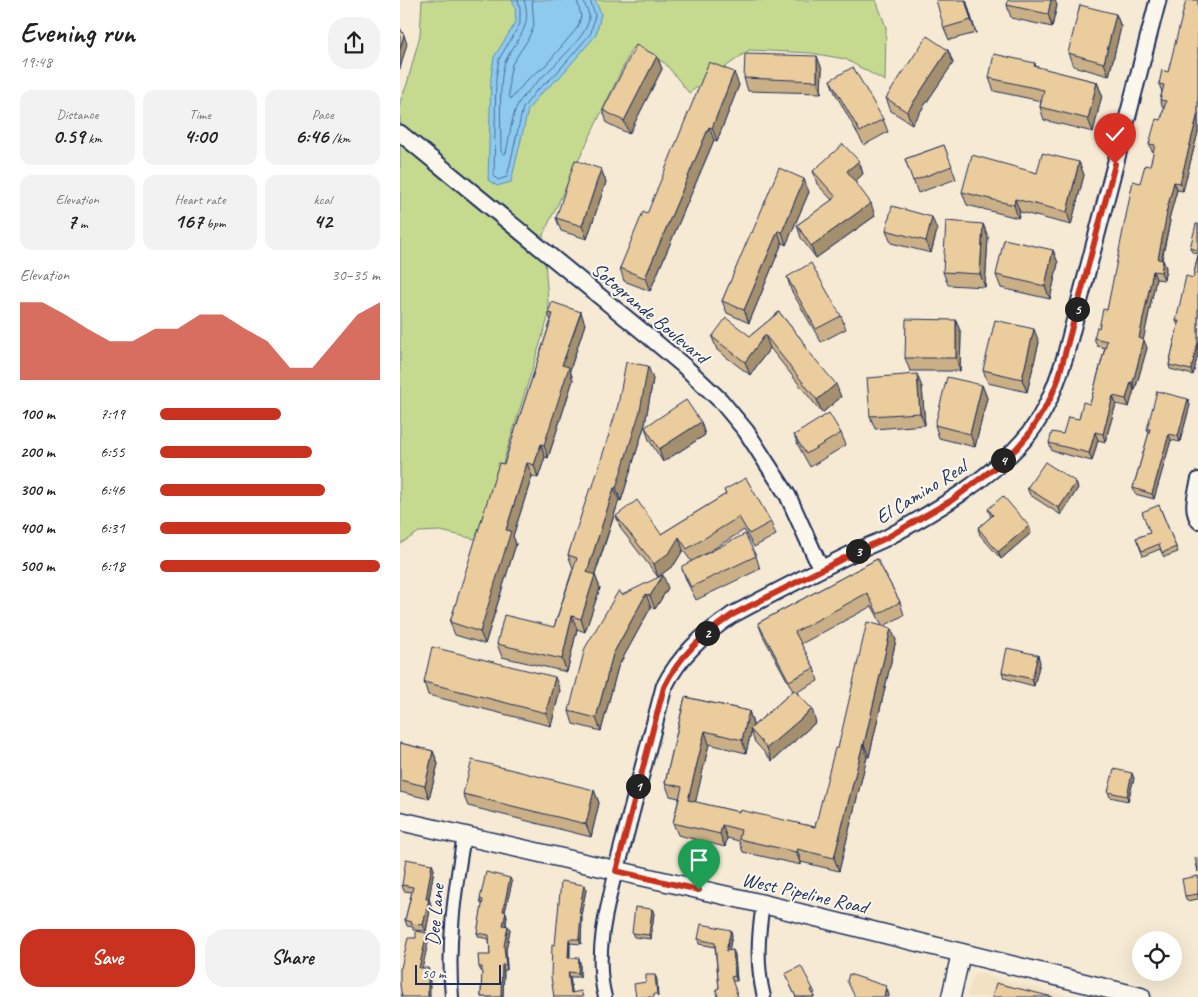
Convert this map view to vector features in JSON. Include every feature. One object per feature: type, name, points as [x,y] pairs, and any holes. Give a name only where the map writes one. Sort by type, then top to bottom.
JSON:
[{"type":"main road","name":"West Pipeline Road","points":[[400,821],[763,904],[1141,997]]},
{"type":"main road","points":[[951,997],[961,953]]},
{"type":"street","name":"El Camino Real","points":[[616,871],[664,687],[684,655],[714,627],[732,615],[886,538],[952,500],[997,466],[1029,434],[1050,399],[1065,357],[1158,0]]},
{"type":"street","name":"Sotogrande Boulevard","points":[[400,132],[669,354],[721,401],[746,431],[788,496],[822,569]]},
{"type":"street","points":[[1198,479],[1193,500],[1195,517],[1198,522]]},
{"type":"street","name":"Dee Lane","points":[[452,997],[450,972],[453,903],[464,836]]},
{"type":"street","points":[[605,997],[601,970],[603,936],[616,871]]},
{"type":"street","points":[[763,904],[758,935],[759,976],[764,997]]},
{"type":"shaded area","points":[[977,973],[1073,997],[967,997],[973,976]]},
{"type":"green space","points":[[422,0],[876,0],[886,27],[885,81],[845,59],[811,53],[749,50],[689,93],[665,63],[632,48],[543,235],[549,315],[479,540],[441,531],[419,532],[400,544],[400,102],[407,84],[420,35]]},
{"type":"water","points":[[512,0],[595,0],[601,14],[596,35],[559,78],[540,94],[528,110],[511,182],[497,186],[488,180],[491,77],[494,57],[516,22],[515,7]]},
{"type":"building","points":[[936,0],[965,0],[971,20],[944,28]]},
{"type":"building","points":[[1008,0],[1051,0],[1048,14],[1007,5]]},
{"type":"building","points":[[1186,0],[1198,0],[1198,113],[1180,183],[1174,182],[1166,213],[1158,259],[1163,260],[1161,272],[1153,271],[1139,338],[1144,340],[1133,382],[1131,382],[1126,399],[1113,396],[1103,434],[1095,432],[1089,453],[1049,443],[1052,432],[1063,434],[1068,417],[1079,419],[1083,402],[1090,404],[1107,341],[1094,338],[1097,327],[1099,328],[1103,309],[1107,310],[1133,181],[1140,183],[1145,165],[1150,166],[1155,145],[1149,144],[1156,119],[1161,120],[1166,101],[1160,100],[1164,85],[1159,84],[1162,70],[1168,72]]},
{"type":"building","points":[[1080,5],[1116,14],[1104,63],[1068,53]]},
{"type":"building","points":[[400,28],[404,35],[400,49]]},
{"type":"building","points":[[927,36],[948,50],[907,112],[886,98]]},
{"type":"building","points":[[636,45],[657,56],[624,121],[603,110]]},
{"type":"building","points":[[745,54],[817,56],[817,81],[744,78]]},
{"type":"building","points":[[994,54],[1035,63],[1034,66],[1097,82],[1088,119],[1040,107],[1044,90],[989,78]]},
{"type":"building","points":[[709,62],[734,72],[712,128],[709,127],[645,278],[620,268],[643,212],[647,214]]},
{"type":"building","points":[[853,67],[883,119],[860,132],[830,80]]},
{"type":"building","points":[[843,144],[859,161],[847,171],[871,203],[811,246],[797,225],[836,197],[813,171]]},
{"type":"building","points":[[944,145],[952,166],[913,181],[905,159]]},
{"type":"building","points":[[1042,153],[1079,162],[1067,212],[1015,199],[1014,205],[962,192],[972,155],[1037,173]]},
{"type":"building","points":[[575,160],[601,169],[582,226],[556,218]]},
{"type":"building","points":[[779,168],[804,179],[782,232],[778,231],[744,310],[722,301]]},
{"type":"building","points":[[892,206],[932,217],[926,241],[886,230]]},
{"type":"building","points":[[946,221],[983,224],[980,274],[943,272]]},
{"type":"building","points":[[1196,224],[1198,224],[1198,250],[1190,248]]},
{"type":"building","points":[[1004,239],[1053,250],[1045,286],[996,275]]},
{"type":"building","points":[[1198,255],[1198,342],[1191,370],[1169,365],[1179,321],[1176,321],[1186,276],[1193,278]]},
{"type":"building","points":[[811,263],[841,316],[816,329],[787,277]]},
{"type":"building","points":[[552,302],[581,312],[562,365],[569,367],[544,445],[541,444],[534,465],[527,463],[506,530],[511,531],[480,632],[450,622],[499,463],[504,464],[553,314],[548,313]]},
{"type":"building","points":[[779,312],[805,344],[804,346],[836,384],[817,400],[765,335],[745,362],[712,337],[726,318],[750,336]]},
{"type":"building","points":[[906,319],[956,320],[956,358],[905,358]]},
{"type":"building","points":[[995,320],[1034,329],[1022,379],[983,370]]},
{"type":"building","points":[[626,362],[648,366],[640,411],[587,572],[595,575],[581,619],[572,616],[562,659],[497,644],[504,615],[554,627],[577,558],[568,555],[590,488],[592,489],[618,405]]},
{"type":"building","points":[[917,374],[920,413],[870,416],[867,378]]},
{"type":"building","points":[[947,377],[982,385],[970,434],[935,425]]},
{"type":"building","points":[[1157,391],[1188,399],[1178,436],[1169,434],[1152,494],[1133,488],[1150,429],[1147,429]]},
{"type":"building","points":[[686,400],[701,422],[659,449],[645,427]]},
{"type":"building","points":[[829,413],[841,433],[806,454],[794,435]]},
{"type":"building","points":[[1045,462],[1076,482],[1059,508],[1027,488]]},
{"type":"building","points":[[746,478],[771,522],[749,534],[739,517],[687,549],[679,537],[670,552],[654,564],[616,516],[637,500],[661,534],[726,494],[724,490]]},
{"type":"building","points":[[1003,496],[1029,526],[998,552],[978,528],[993,515],[988,509]]},
{"type":"building","points":[[1159,505],[1176,547],[1162,553],[1159,544],[1142,551],[1136,538],[1150,533],[1142,512]]},
{"type":"building","points":[[745,534],[756,556],[691,587],[682,566]]},
{"type":"building","points":[[877,559],[900,602],[878,614],[867,593],[795,632],[814,668],[789,681],[758,623]]},
{"type":"building","points":[[663,575],[650,596],[646,594],[613,654],[596,718],[569,711],[585,648],[619,590],[622,595]]},
{"type":"building","points":[[867,622],[891,628],[864,744],[834,858],[797,849],[796,852],[739,839],[741,830],[722,825],[720,834],[673,823],[682,787],[665,783],[685,697],[749,711],[742,740],[705,731],[688,800],[815,827],[835,748],[838,748]]},
{"type":"building","points":[[432,647],[555,677],[546,713],[424,682]]},
{"type":"building","points":[[1007,648],[1038,655],[1032,679],[1002,672]]},
{"type":"building","points":[[794,690],[812,709],[767,748],[750,729]]},
{"type":"building","points":[[400,743],[433,751],[425,786],[400,780]]},
{"type":"building","points":[[472,760],[594,790],[586,824],[463,794]]},
{"type":"building","points":[[1114,769],[1132,773],[1127,796],[1108,792]]},
{"type":"building","points":[[1195,858],[1198,858],[1198,872]]},
{"type":"building","points":[[406,859],[432,864],[426,899],[429,899],[423,925],[411,924],[412,922],[405,920],[413,887],[402,885]]},
{"type":"building","points":[[486,872],[510,878],[503,911],[506,912],[503,925],[508,926],[504,946],[506,965],[502,965],[501,997],[481,997],[482,967],[479,967],[478,955],[490,955],[489,935],[477,933],[483,900],[480,899]]},
{"type":"building","points":[[1198,876],[1198,894],[1185,896],[1182,879]]},
{"type":"building","points":[[561,881],[584,885],[579,913],[581,913],[579,939],[569,939],[568,958],[579,958],[578,973],[568,972],[571,993],[581,991],[583,997],[554,997],[551,977],[552,944],[555,945]]},
{"type":"building","points":[[635,907],[652,909],[649,935],[632,933]]},
{"type":"building","points":[[701,924],[731,930],[726,951],[733,950],[735,976],[731,977],[738,997],[718,997],[716,989],[719,988],[715,943],[698,939]]},
{"type":"building","points":[[416,931],[427,933],[419,968],[428,968],[428,996],[430,995],[430,997],[402,997],[400,968],[408,938],[416,938]]},
{"type":"building","points":[[801,966],[813,989],[811,990],[814,997],[796,997],[785,974]]},
{"type":"building","points":[[849,974],[886,986],[884,997],[855,997],[847,981]]},
{"type":"building","points":[[646,975],[655,975],[657,994],[654,994],[654,997],[636,997],[634,984],[646,982]]},
{"type":"building","points":[[996,983],[1053,997],[992,997]]},
{"type":"route","points":[[699,890],[616,871],[664,687],[676,666],[684,655],[714,627],[732,615],[886,538],[952,500],[1016,449],[1029,434],[1050,399],[1058,380],[1115,164]]}]
